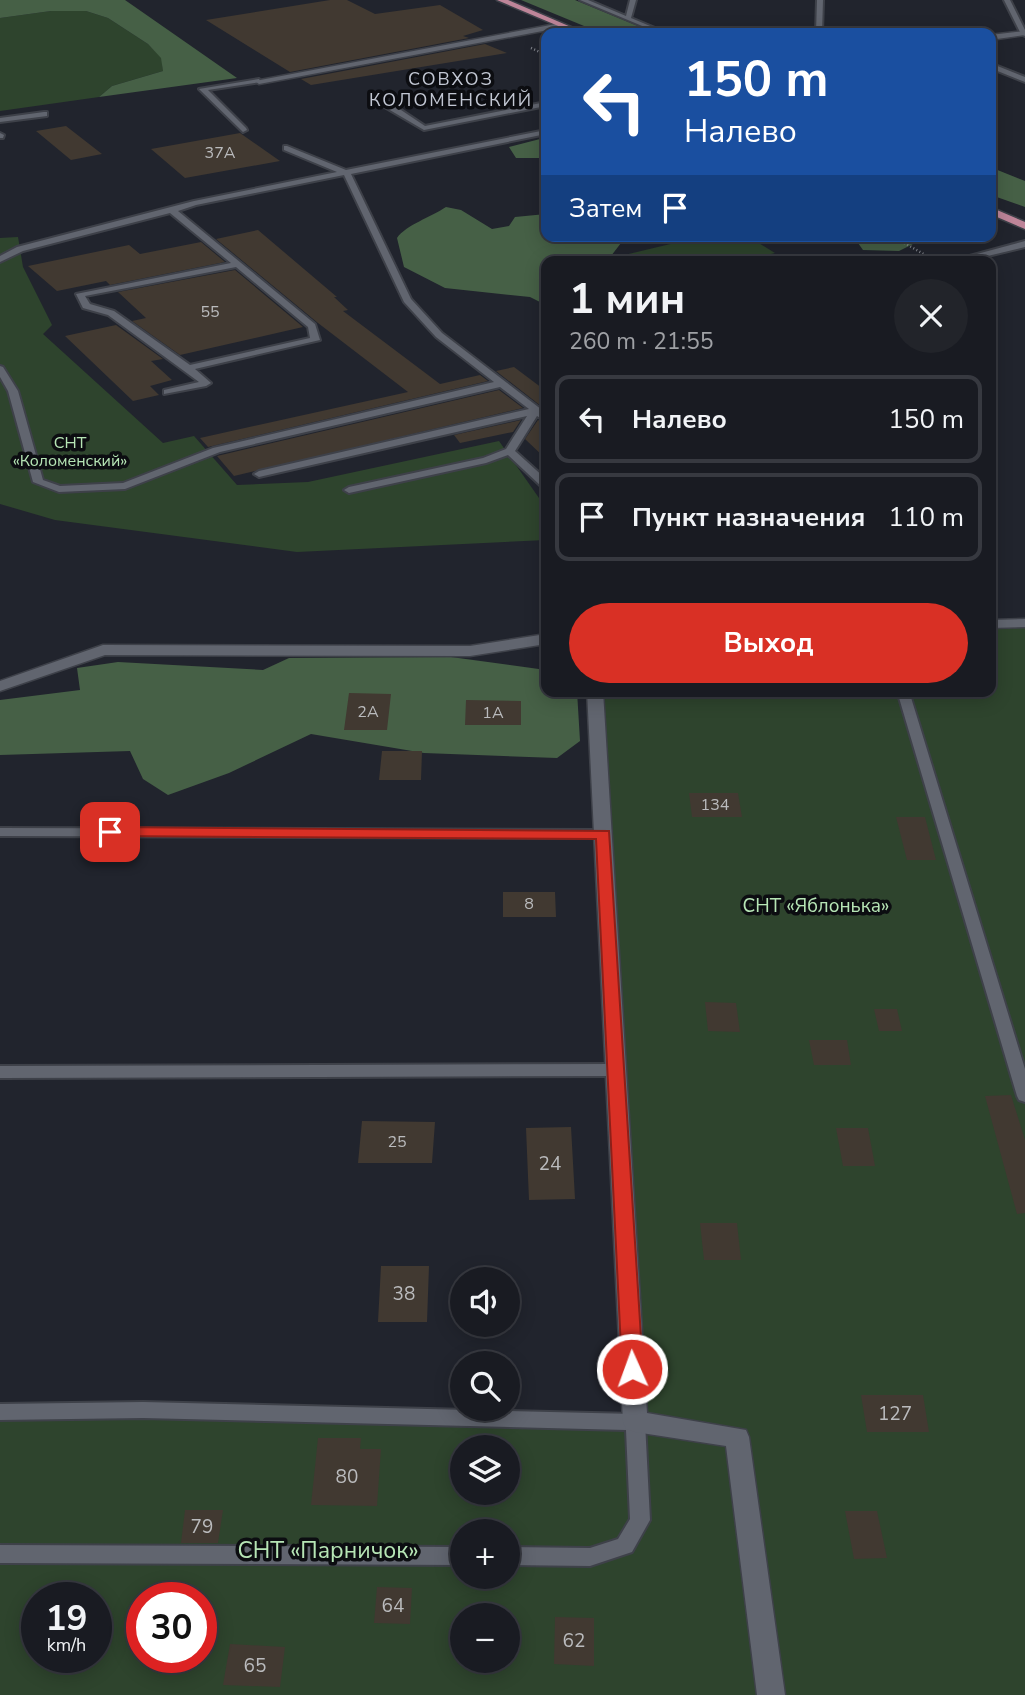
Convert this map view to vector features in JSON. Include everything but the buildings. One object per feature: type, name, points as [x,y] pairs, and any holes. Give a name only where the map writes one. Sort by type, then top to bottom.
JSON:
[{"type":"main road","points":[[501,0],[568,28]]},
{"type":"main road","points":[[996,213],[1025,226]]},
{"type":"street","points":[[545,28],[561,25]]},
{"type":"street","points":[[259,81],[541,29]]},
{"type":"street","points":[[996,37],[1024,33]]},
{"type":"street","points":[[996,624],[1025,623]]},
{"type":"street","points":[[0,685],[103,650],[470,651],[541,640]]},
{"type":"street","points":[[595,697],[635,1422],[737,1437],[771,1695]]},
{"type":"lane","points":[[268,2],[280,0]]},
{"type":"lane","points":[[583,0],[651,28]]},
{"type":"lane","points":[[628,19],[633,0]]},
{"type":"lane","points":[[819,28],[820,0]]},
{"type":"lane","points":[[1007,0],[1024,33]]},
{"type":"lane","points":[[996,68],[1025,80]]},
{"type":"lane","points":[[243,130],[203,89],[259,81]]},
{"type":"lane","points":[[386,104],[424,128],[541,105]]},
{"type":"lane","points":[[0,120],[44,114]]},
{"type":"lane","points":[[0,259],[20,249],[194,202],[541,133]]},
{"type":"lane","points":[[287,148],[347,173],[407,300],[439,335],[541,415]]},
{"type":"lane","points":[[172,210],[312,326],[315,340],[188,368]]},
{"type":"lane","points":[[976,256],[1025,244]]},
{"type":"lane","points":[[0,247],[20,249]]},
{"type":"lane","points":[[167,392],[206,383],[111,313],[86,306],[80,294],[238,264]]},
{"type":"lane","points":[[0,369],[13,391],[38,482],[59,489],[125,486],[217,450],[499,384]]},
{"type":"lane","points":[[349,491],[486,460],[510,451],[535,411]]},
{"type":"lane","points":[[259,474],[535,411]]},
{"type":"lane","points":[[510,451],[541,480]]},
{"type":"lane","points":[[905,697],[1025,1096]]},
{"type":"lane","points":[[0,832],[603,834]]},
{"type":"lane","points":[[0,1072],[617,1070]]},
{"type":"lane","points":[[0,1412],[144,1410],[635,1422],[640,1520],[625,1546],[590,1556],[520,1556]]},
{"type":"lane","points":[[0,1553],[450,1556]]},
{"type":"path","points":[[903,242],[927,256]]},
{"type":"green space","points":[[0,0],[125,0],[237,78],[99,97],[112,86],[163,71],[161,58],[148,44],[108,18],[86,11],[51,11],[0,18]]},
{"type":"green space","points":[[521,0],[575,0],[643,28],[589,28]]},
{"type":"green space","points":[[51,11],[86,11],[108,18],[148,44],[162,58],[163,71],[112,86],[99,97],[0,111],[0,18]]},
{"type":"green space","points":[[541,139],[541,158],[516,158],[509,147]]},
{"type":"green space","points":[[996,169],[1025,181],[1025,207],[996,197]]},
{"type":"green space","points":[[446,207],[461,210],[492,229],[509,226],[515,217],[541,214],[541,242],[621,243],[611,256],[541,256],[541,302],[530,297],[445,288],[404,267],[397,238],[413,225]]},
{"type":"green space","name":"СНТ «Коломенский»","points":[[18,237],[23,267],[52,325],[43,334],[163,443],[194,436],[237,485],[308,482],[499,441],[541,501],[541,540],[297,552],[55,520],[0,504],[0,238]]},
{"type":"green space","points":[[679,242],[757,242],[775,253],[764,256],[620,256]]},
{"type":"green space","points":[[857,242],[917,242],[899,251],[863,250]]},
{"type":"green space","name":"СНТ «Яблонька»","points":[[1025,623],[1025,1695],[0,1695],[0,1412],[634,1422],[595,697],[996,697],[996,624]]},
{"type":"green space","points":[[451,657],[541,669],[541,697],[577,697],[580,741],[557,758],[424,753],[311,734],[229,773],[168,795],[143,779],[130,751],[0,755],[0,700],[80,690],[77,668],[118,662],[263,670],[289,658]]},
{"type":"district","name":"СОВХОЗ КОЛОМЕНСКИЙ","points":[[451,89]]},
{"type":"route","points":[[110,832],[603,834],[632,1369]]},
{"type":"park label","name":"СНТ «Парничок»","points":[[328,1550]]}]
